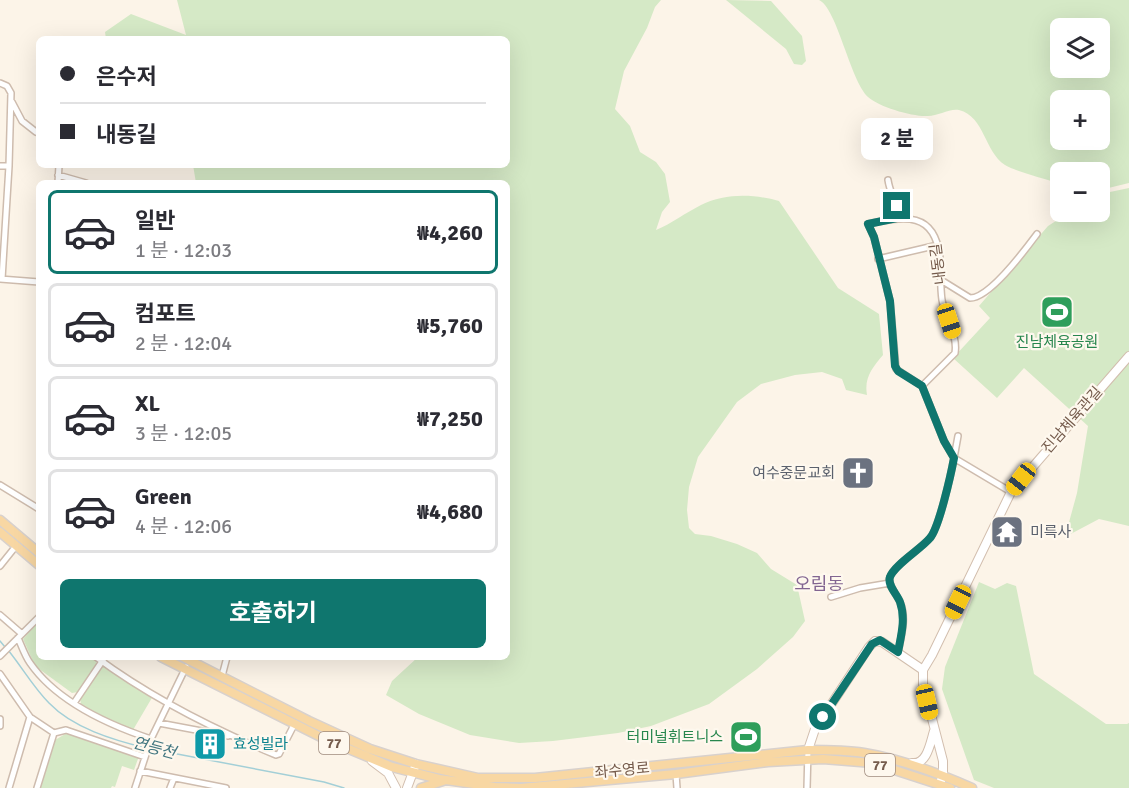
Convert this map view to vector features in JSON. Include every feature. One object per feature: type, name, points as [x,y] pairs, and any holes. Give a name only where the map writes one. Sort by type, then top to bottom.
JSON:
[{"type":"main road","points":[[0,520],[36,550]]},
{"type":"main road","points":[[0,532],[36,563]]},
{"type":"main road","name":"좌수영로","points":[[167,660],[368,759],[495,787],[559,787],[676,774],[808,750],[844,751],[879,756],[950,788]]},
{"type":"main road","name":"좌수영로","points":[[188,660],[338,735],[415,769]]},
{"type":"main road","name":"좌수영로","points":[[443,777],[535,778],[768,758],[873,763],[940,782],[972,788]]},
{"type":"main road","points":[[421,788],[443,777]]},
{"type":"street","points":[[0,83],[9,89],[11,100],[1,279],[36,282]]},
{"type":"street","points":[[11,100],[27,127],[36,132]]},
{"type":"street","points":[[27,127],[35,124]]},
{"type":"street","points":[[0,166],[9,166]]},
{"type":"street","points":[[58,180],[59,168]]},
{"type":"street","points":[[58,175],[76,180]]},
{"type":"street","points":[[888,180],[891,196],[897,206],[897,218]]},
{"type":"street","name":"내동길","points":[[897,218],[927,225],[938,245],[943,302],[956,350],[922,386],[898,371],[895,366],[890,301],[874,237],[868,224],[897,218]]},
{"type":"street","points":[[941,280],[970,298],[978,297],[1004,275],[1037,234]]},
{"type":"street","points":[[878,259],[938,245]]},
{"type":"street","name":"진남체육관길","points":[[923,670],[1011,492],[1129,356]]},
{"type":"street","points":[[922,386],[944,441],[954,458],[1011,492]]},
{"type":"street","points":[[898,652],[904,617],[900,600],[890,584],[890,577],[895,569],[933,535],[948,486],[958,436]]},
{"type":"street","points":[[0,485],[36,507]]},
{"type":"street","points":[[0,566],[16,546]]},
{"type":"street","points":[[831,597],[860,588],[890,584]]},
{"type":"street","points":[[0,615],[20,636],[27,659],[36,671],[74,703],[116,727],[151,740]]},
{"type":"street","points":[[1,654],[36,620]]},
{"type":"street","points":[[807,788],[808,750],[815,729],[872,644],[880,640],[923,670],[922,684],[943,761],[940,782]]},
{"type":"street","points":[[74,703],[103,660]]},
{"type":"street","points":[[105,660],[169,703],[234,738],[277,755],[295,723]]},
{"type":"street","points":[[135,788],[151,740],[185,670],[186,660]]},
{"type":"street","points":[[222,676],[226,660]]},
{"type":"street","points":[[0,674],[30,717],[54,733],[66,730],[145,757]]},
{"type":"street","points":[[9,788],[30,717]]},
{"type":"street","points":[[0,719],[0,726]]},
{"type":"street","points":[[159,723],[234,738]]},
{"type":"street","points":[[879,756],[918,764],[924,759],[934,731]]},
{"type":"street","points":[[37,788],[54,733]]},
{"type":"street","points":[[368,759],[388,773],[396,788]]},
{"type":"street","points":[[407,788],[415,769]]},
{"type":"street","points":[[140,771],[226,788]]},
{"type":"street","points":[[676,774],[676,788]]},
{"type":"street","points":[[172,788],[174,778]]},
{"type":"green space","points":[[177,0],[661,0],[655,7],[647,28],[624,71],[615,109],[630,126],[640,152],[656,162],[665,174],[670,202],[662,212],[656,230],[701,205],[720,198],[750,196],[779,201],[838,288],[879,314],[883,355],[870,373],[866,389],[867,395],[846,390],[842,379],[822,372],[795,375],[761,384],[737,402],[698,457],[689,487],[687,510],[689,528],[695,534],[711,536],[757,553],[771,569],[797,585],[805,621],[793,637],[757,669],[709,704],[651,726],[618,733],[519,743],[470,735],[419,714],[386,695],[392,681],[415,660],[510,660],[510,180],[196,180],[194,168],[510,168],[510,36],[106,36],[105,32],[131,14],[186,35]]},
{"type":"green space","points":[[726,0],[771,1],[802,36],[806,61],[802,65],[794,64],[786,49]]},
{"type":"green space","points":[[819,0],[1129,0],[1129,183],[1110,188],[1110,162],[1050,162],[1050,181],[1005,165],[998,159],[979,127],[968,114],[955,110],[932,116],[914,115],[896,111],[873,101],[861,88],[855,76],[832,16]]},
{"type":"green space","name":"진남체육공원","points":[[1129,188],[1129,526],[1099,519],[1065,537],[1077,493],[1088,426],[1024,368],[997,398],[953,358],[990,318],[979,306],[1048,226],[1054,222],[1110,222],[1110,192]]},
{"type":"green space","points":[[979,582],[995,589],[1007,583],[1016,586],[1034,674],[1106,724],[1129,723],[1129,788],[994,788],[974,780],[942,689],[945,667]]},
{"type":"green space","points":[[36,624],[36,660],[95,660],[97,663],[78,692],[72,693],[35,666],[23,639]]},
{"type":"green space","points":[[106,666],[153,696],[133,730],[111,722],[81,704],[80,699],[101,667]]},
{"type":"green space","points":[[67,733],[139,756],[134,770],[122,766],[115,787],[111,788],[40,788],[55,740]]},
{"type":"waterway","name":"연등천","points":[[0,641],[5,647]]},
{"type":"waterway","name":"연등천","points":[[8,650],[38,690],[59,712],[94,732],[146,748]]},
{"type":"waterway","name":"연등천","points":[[151,749],[324,782],[344,788]]},
{"type":"place","name":"진남체육공원","points":[[1057,312]]},
{"type":"place","name":"여수중문교회","points":[[858,473]]},
{"type":"place","name":"미륵사","points":[[1007,532]]},
{"type":"place","name":"터미널휘트니스","points":[[746,737]]},
{"type":"place","name":"효성빌라","points":[[210,744]]},
{"type":"district","name":"오림동","points":[[819,584]]},
{"type":"route","points":[[823,717],[875,641],[880,640],[898,652],[904,617],[900,600],[889,582],[890,577],[897,567],[933,535],[954,458],[944,441],[922,386],[903,375],[895,366],[890,301],[874,237],[868,224],[897,218],[897,206]]}]
